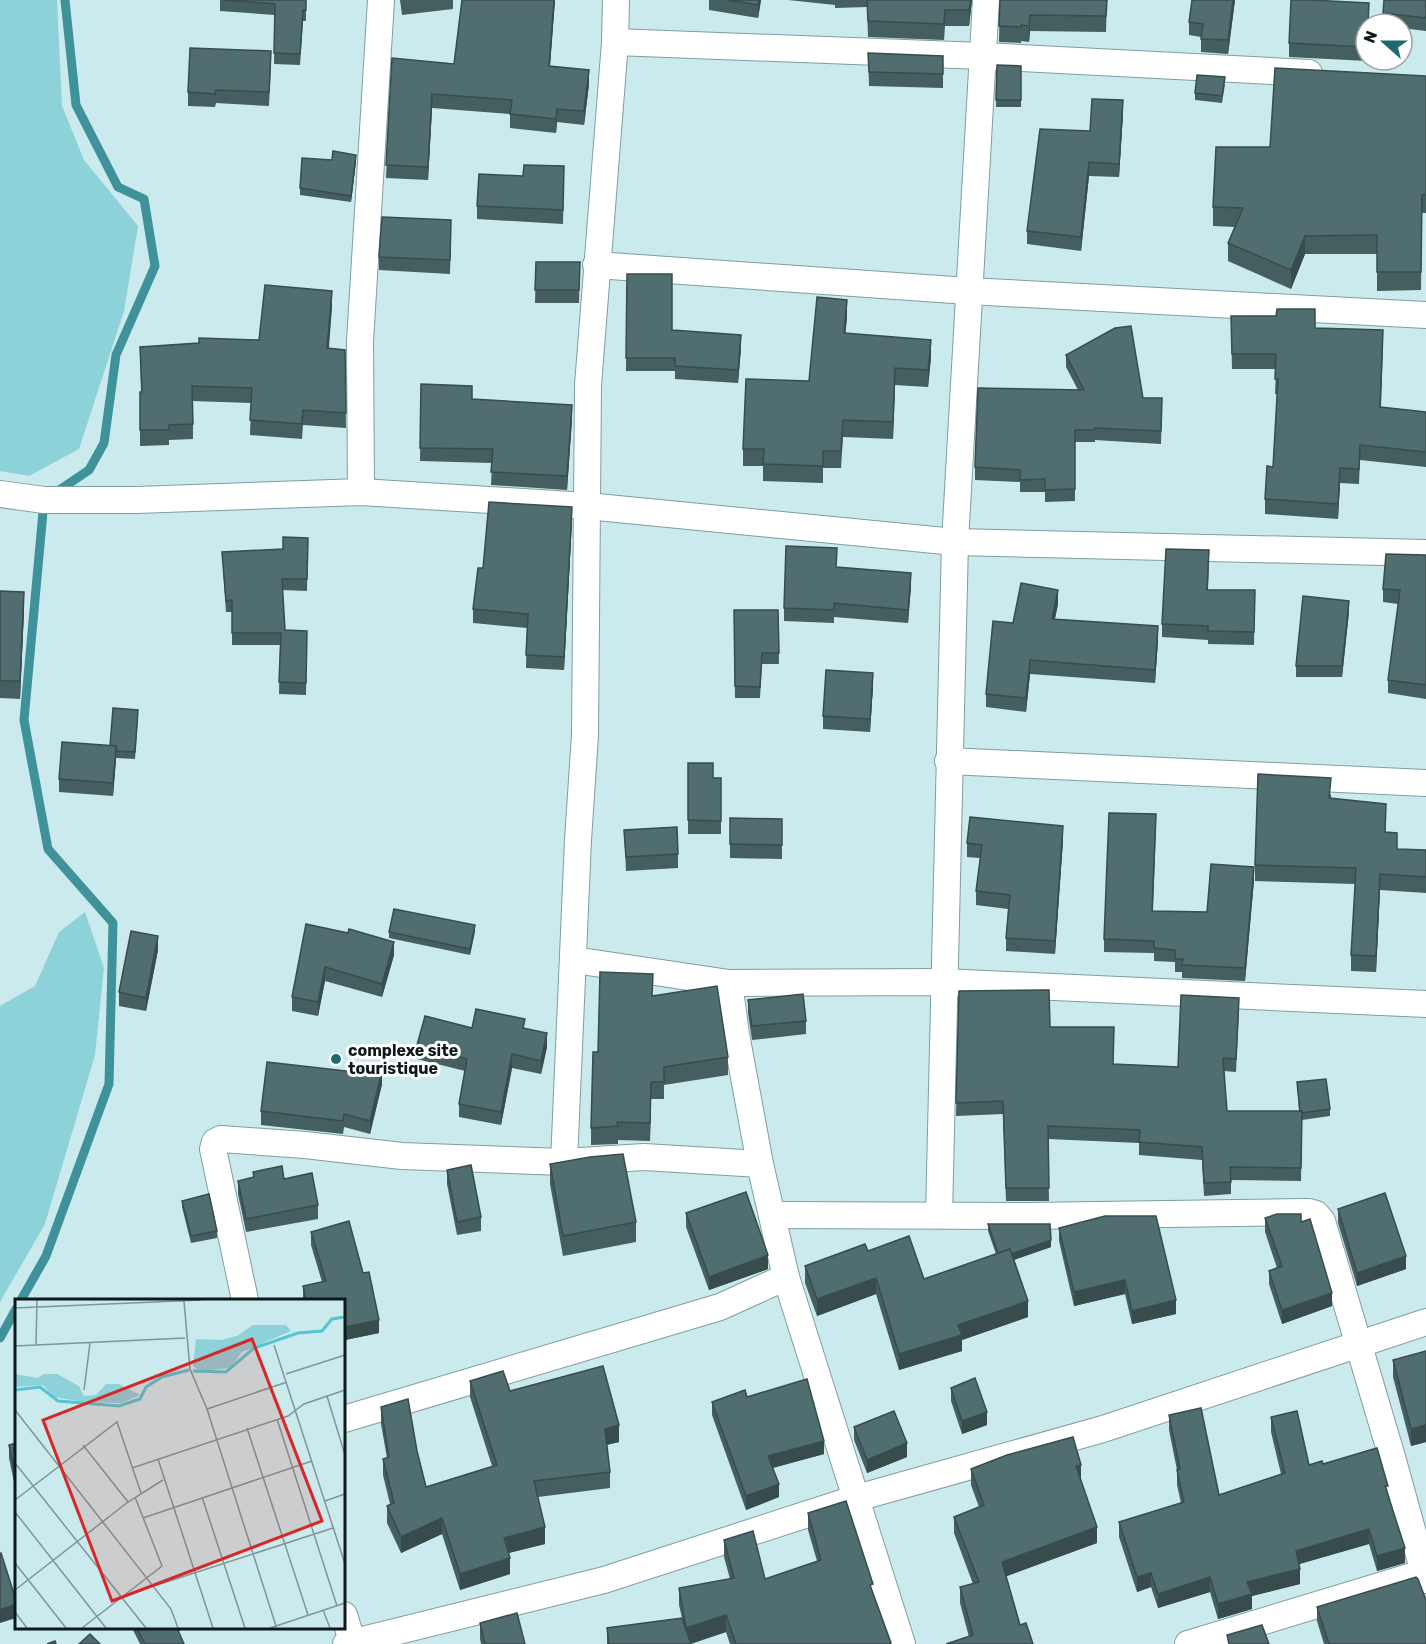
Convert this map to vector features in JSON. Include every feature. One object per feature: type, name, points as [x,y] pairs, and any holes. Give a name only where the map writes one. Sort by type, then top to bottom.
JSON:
[{"type":"street","points":[[361,492],[360,341],[381,0]]},
{"type":"street","points":[[564,1162],[578,840],[585,735],[588,385],[615,42],[616,0]]},
{"type":"street","points":[[939,1215],[955,542],[986,0]]},
{"type":"street","points":[[615,42],[982,56],[1333,75]]},
{"type":"street","points":[[596,265],[968,291],[1426,315]]},
{"type":"street","points":[[0,494],[44,500],[137,500],[361,492],[587,506],[955,542],[1426,553]]},
{"type":"street","points":[[948,761],[1426,783]]},
{"type":"street","points":[[574,960],[729,983],[943,982],[1426,1004]]},
{"type":"street","points":[[729,983],[760,1164],[786,1278],[902,1644]]},
{"type":"street","points":[[245,1299],[213,1149],[215,1142],[221,1139],[305,1145],[402,1156],[564,1162],[644,1157],[760,1164]]},
{"type":"street","points":[[772,1215],[1309,1212],[1316,1214],[1322,1221],[1425,1575],[1188,1644]]},
{"type":"street","points":[[345,1419],[720,1307],[786,1278]]},
{"type":"street","points":[[345,1619],[351,1643],[604,1580],[857,1498],[1103,1429],[1426,1322]]},
{"type":"shaded area","points":[[0,0],[57,0],[62,106],[84,160],[138,226],[124,311],[79,449],[29,476],[0,471]]},
{"type":"shaded area","points":[[85,912],[104,968],[95,1055],[45,1224],[0,1302],[0,1006],[35,986],[59,932]]},
{"type":"building","points":[[224,0],[306,0],[306,10],[303,10],[300,54],[274,53],[275,4]]},
{"type":"building","points":[[462,0],[554,0],[549,66],[589,70],[584,111],[557,109],[556,119],[510,114],[512,100],[432,94],[428,167],[386,165],[392,58],[454,64]]},
{"type":"building","points":[[728,0],[759,0],[758,5]]},
{"type":"building","points":[[867,0],[971,0],[969,10],[945,10],[944,24],[868,21]]},
{"type":"building","points":[[1000,0],[1107,0],[1106,16],[1030,15],[1029,26],[999,26]]},
{"type":"building","points":[[1192,0],[1233,0],[1228,40],[1201,39],[1203,24],[1189,22]]},
{"type":"building","points":[[1291,0],[1369,3],[1369,12],[1354,12],[1354,46],[1289,43]]},
{"type":"building","points":[[1384,0],[1426,0],[1426,18],[1414,17],[1414,12],[1383,12]]},
{"type":"building","points":[[190,48],[271,51],[269,92],[216,90],[215,94],[188,92]]},
{"type":"building","points":[[868,53],[943,56],[943,74],[869,72]]},
{"type":"building","points":[[997,65],[1021,66],[1021,100],[996,100]]},
{"type":"building","points":[[1275,68],[1426,76],[1426,195],[1422,195],[1421,272],[1377,272],[1377,235],[1305,236],[1291,270],[1228,243],[1243,208],[1213,207],[1216,147],[1270,147]]},
{"type":"building","points":[[1197,75],[1225,77],[1222,96],[1195,93]]},
{"type":"building","points":[[1092,99],[1123,100],[1119,164],[1089,162],[1081,237],[1027,231],[1040,129],[1090,131]]},
{"type":"building","points":[[333,151],[356,155],[351,196],[300,188],[302,158],[332,160]]},
{"type":"building","points":[[524,165],[564,166],[563,210],[477,206],[479,174],[523,176]]},
{"type":"building","points":[[382,217],[451,220],[450,260],[379,257]]},
{"type":"building","points":[[536,262],[580,262],[579,290],[535,290]]},
{"type":"building","points":[[627,274],[672,274],[672,330],[741,335],[738,370],[675,366],[675,358],[626,358]]},
{"type":"building","points":[[265,285],[332,291],[327,348],[345,350],[346,413],[303,410],[302,424],[250,420],[252,388],[192,386],[193,424],[169,425],[169,430],[140,430],[140,392],[142,392],[140,347],[199,343],[199,338],[259,340]]},
{"type":"building","points":[[817,297],[847,300],[844,333],[931,340],[928,370],[895,368],[893,422],[843,420],[841,451],[823,451],[823,466],[763,464],[764,449],[743,449],[746,379],[809,381]]},
{"type":"building","points":[[1277,309],[1315,309],[1315,328],[1383,330],[1380,407],[1426,412],[1426,452],[1360,445],[1359,469],[1340,468],[1338,504],[1265,499],[1267,466],[1273,467],[1278,379],[1275,379],[1276,354],[1232,354],[1231,316],[1276,316]]},
{"type":"building","points":[[1131,326],[1143,398],[1162,398],[1161,431],[1095,428],[1095,430],[1075,430],[1075,489],[1045,490],[1045,479],[1020,480],[1020,470],[975,467],[978,388],[1084,390],[1066,355],[1115,328]]},
{"type":"building","points":[[421,384],[472,386],[472,399],[572,405],[567,476],[491,472],[493,449],[420,448]]},
{"type":"building","points":[[489,502],[572,507],[564,657],[526,655],[528,614],[473,609],[478,568],[483,568]]},
{"type":"building","points":[[283,537],[308,538],[307,579],[282,579],[285,630],[307,631],[306,683],[279,682],[281,633],[232,633],[232,600],[226,601],[222,552],[283,549]]},
{"type":"building","points":[[786,546],[837,548],[836,567],[911,573],[908,610],[834,603],[834,610],[784,608]]},
{"type":"building","points":[[1166,549],[1209,550],[1207,590],[1255,590],[1254,632],[1208,631],[1208,626],[1162,624]]},
{"type":"building","points":[[1386,554],[1426,555],[1426,685],[1388,680],[1400,590],[1383,589]]},
{"type":"building","points":[[1021,583],[1058,590],[1052,619],[1158,626],[1155,670],[1030,660],[1026,698],[986,694],[993,621],[1013,623]]},
{"type":"building","points":[[0,591],[24,592],[20,681],[0,681]]},
{"type":"building","points":[[1303,596],[1349,601],[1342,666],[1296,666]]},
{"type":"building","points":[[734,610],[778,610],[779,653],[762,653],[760,687],[735,686]]},
{"type":"building","points":[[826,670],[873,673],[870,719],[823,716]]},
{"type":"building","points":[[113,708],[138,710],[135,752],[116,751],[116,746],[110,746]]},
{"type":"building","points":[[62,742],[116,746],[113,783],[59,779]]},
{"type":"building","points":[[688,763],[713,763],[713,778],[721,778],[721,821],[688,820]]},
{"type":"building","points":[[1258,774],[1331,778],[1329,798],[1386,804],[1385,832],[1397,833],[1397,849],[1426,850],[1426,877],[1380,874],[1376,956],[1351,955],[1356,868],[1255,865]]},
{"type":"building","points":[[1109,813],[1156,814],[1152,911],[1207,912],[1211,864],[1254,867],[1245,968],[1182,965],[1183,959],[1175,959],[1175,950],[1154,948],[1154,941],[1104,939]]},
{"type":"building","points":[[970,817],[1063,826],[1055,941],[1006,938],[1010,895],[976,891],[982,845],[967,843]]},
{"type":"building","points":[[730,818],[782,819],[782,845],[730,844]]},
{"type":"building","points":[[677,827],[678,854],[626,857],[624,830]]},
{"type":"building","points":[[394,909],[475,925],[470,949],[389,932]]},
{"type":"building","points":[[306,924],[348,933],[349,929],[394,942],[382,984],[325,967],[318,1002],[292,997]]},
{"type":"building","points":[[131,931],[158,936],[146,998],[119,992]]},
{"type":"building","points":[[600,972],[653,974],[652,996],[717,986],[728,1057],[664,1067],[664,1082],[651,1082],[650,1123],[617,1122],[618,1126],[591,1128],[593,1052],[598,1052]]},
{"type":"building","points":[[1049,990],[1050,1027],[1114,1027],[1113,1064],[1178,1067],[1181,995],[1239,998],[1236,1059],[1223,1058],[1227,1111],[1302,1111],[1301,1168],[1230,1167],[1231,1182],[1204,1183],[1202,1147],[1139,1142],[1140,1130],[1048,1126],[1049,1188],[1006,1188],[1003,1101],[956,1103],[959,991]]},
{"type":"building","points":[[803,994],[806,1021],[752,1026],[748,1000]]},
{"type":"building","points":[[476,1009],[525,1019],[523,1028],[547,1033],[541,1061],[512,1054],[501,1112],[459,1104],[467,1059],[417,1045],[425,1016],[472,1028]]},
{"type":"building","points":[[267,1062],[355,1072],[357,1065],[382,1071],[370,1121],[344,1114],[343,1121],[261,1111]]},
{"type":"building","points":[[1326,1079],[1330,1109],[1302,1113],[1297,1082]]},
{"type":"building","points":[[623,1154],[636,1222],[563,1236],[550,1164]]},
{"type":"building","points":[[471,1165],[481,1217],[457,1222],[447,1170]]},
{"type":"building","points":[[282,1166],[284,1179],[312,1173],[318,1205],[246,1219],[238,1181],[254,1177],[253,1172]]},
{"type":"building","points":[[746,1192],[768,1255],[709,1277],[686,1213]]},
{"type":"building","points":[[1385,1193],[1406,1256],[1357,1273],[1338,1209]]},
{"type":"building","points":[[209,1194],[217,1231],[191,1236],[182,1201]]},
{"type":"building","points":[[1277,1214],[1301,1214],[1301,1222],[1310,1219],[1332,1293],[1282,1310],[1269,1271],[1282,1266],[1265,1218]]},
{"type":"building","points":[[1105,1216],[1156,1216],[1176,1300],[1132,1311],[1125,1280],[1074,1292],[1059,1228]]},
{"type":"building","points":[[349,1221],[363,1273],[369,1272],[379,1320],[345,1327],[345,1299],[306,1299],[303,1286],[326,1281],[311,1232]]},
{"type":"building","points":[[988,1224],[1050,1224],[1051,1240],[1011,1254],[1010,1249],[998,1253]]},
{"type":"building","points":[[909,1236],[924,1279],[1010,1249],[1028,1301],[958,1325],[962,1335],[899,1354],[876,1278],[817,1299],[805,1266],[865,1244],[868,1251]]},
{"type":"building","points":[[1426,1351],[1426,1425],[1411,1429],[1393,1360]]},
{"type":"building","points":[[603,1366],[619,1425],[605,1429],[610,1472],[534,1481],[545,1527],[504,1538],[510,1558],[460,1574],[442,1518],[401,1537],[387,1506],[394,1503],[383,1459],[389,1457],[381,1407],[408,1399],[426,1487],[497,1465],[470,1381],[503,1371],[510,1391]]},
{"type":"building","points":[[975,1378],[987,1412],[962,1421],[951,1388]]},
{"type":"building","points":[[807,1379],[824,1441],[768,1456],[779,1484],[746,1496],[712,1402],[745,1390],[747,1397]]},
{"type":"building","points":[[1201,1408],[1219,1495],[1285,1473],[1271,1417],[1297,1411],[1309,1465],[1322,1461],[1323,1464],[1377,1448],[1388,1486],[1385,1486],[1405,1548],[1377,1556],[1369,1529],[1296,1551],[1300,1569],[1247,1582],[1252,1594],[1218,1604],[1210,1577],[1158,1594],[1151,1573],[1137,1577],[1119,1522],[1184,1502],[1169,1415]]},
{"type":"building","points":[[894,1411],[907,1443],[867,1460],[854,1427]]},
{"type":"building","points":[[1073,1437],[1081,1465],[1076,1466],[1097,1527],[1002,1562],[1020,1625],[1026,1623],[1033,1644],[946,1644],[973,1635],[960,1587],[979,1582],[954,1517],[984,1505],[971,1469],[1007,1455]]},
{"type":"building","points":[[15,1443],[15,1473],[9,1445]]},
{"type":"building","points":[[846,1501],[873,1584],[870,1585],[891,1643],[736,1644],[726,1615],[686,1628],[679,1588],[734,1578],[724,1540],[753,1531],[765,1579],[821,1560],[808,1513]]},
{"type":"building","points":[[0,1554],[15,1597],[15,1604],[0,1610]]},
{"type":"building","points":[[1416,1577],[1426,1600],[1426,1644],[1329,1644],[1317,1607]]},
{"type":"building","points":[[517,1613],[525,1644],[485,1644],[480,1623]]},
{"type":"building","points":[[682,1618],[691,1644],[609,1644],[607,1628]]},
{"type":"building","points":[[1262,1625],[1269,1644],[1229,1644],[1227,1635]]},
{"type":"building","points":[[138,1629],[177,1629],[184,1644],[145,1644]]},
{"type":"building","points":[[90,1634],[100,1644],[79,1644]]},
{"type":"waterway","points":[[55,493],[89,470],[104,443],[116,355],[155,266],[144,199],[118,187],[76,105],[65,0]]},
{"type":"waterway","points":[[22,1299],[46,1256],[109,1084],[113,923],[48,849],[24,720],[44,501]]},
{"type":"waterway","points":[[0,1338],[15,1311]]},
{"type":"place","name":"complexe site touristique","points":[[336,1059]]}]
